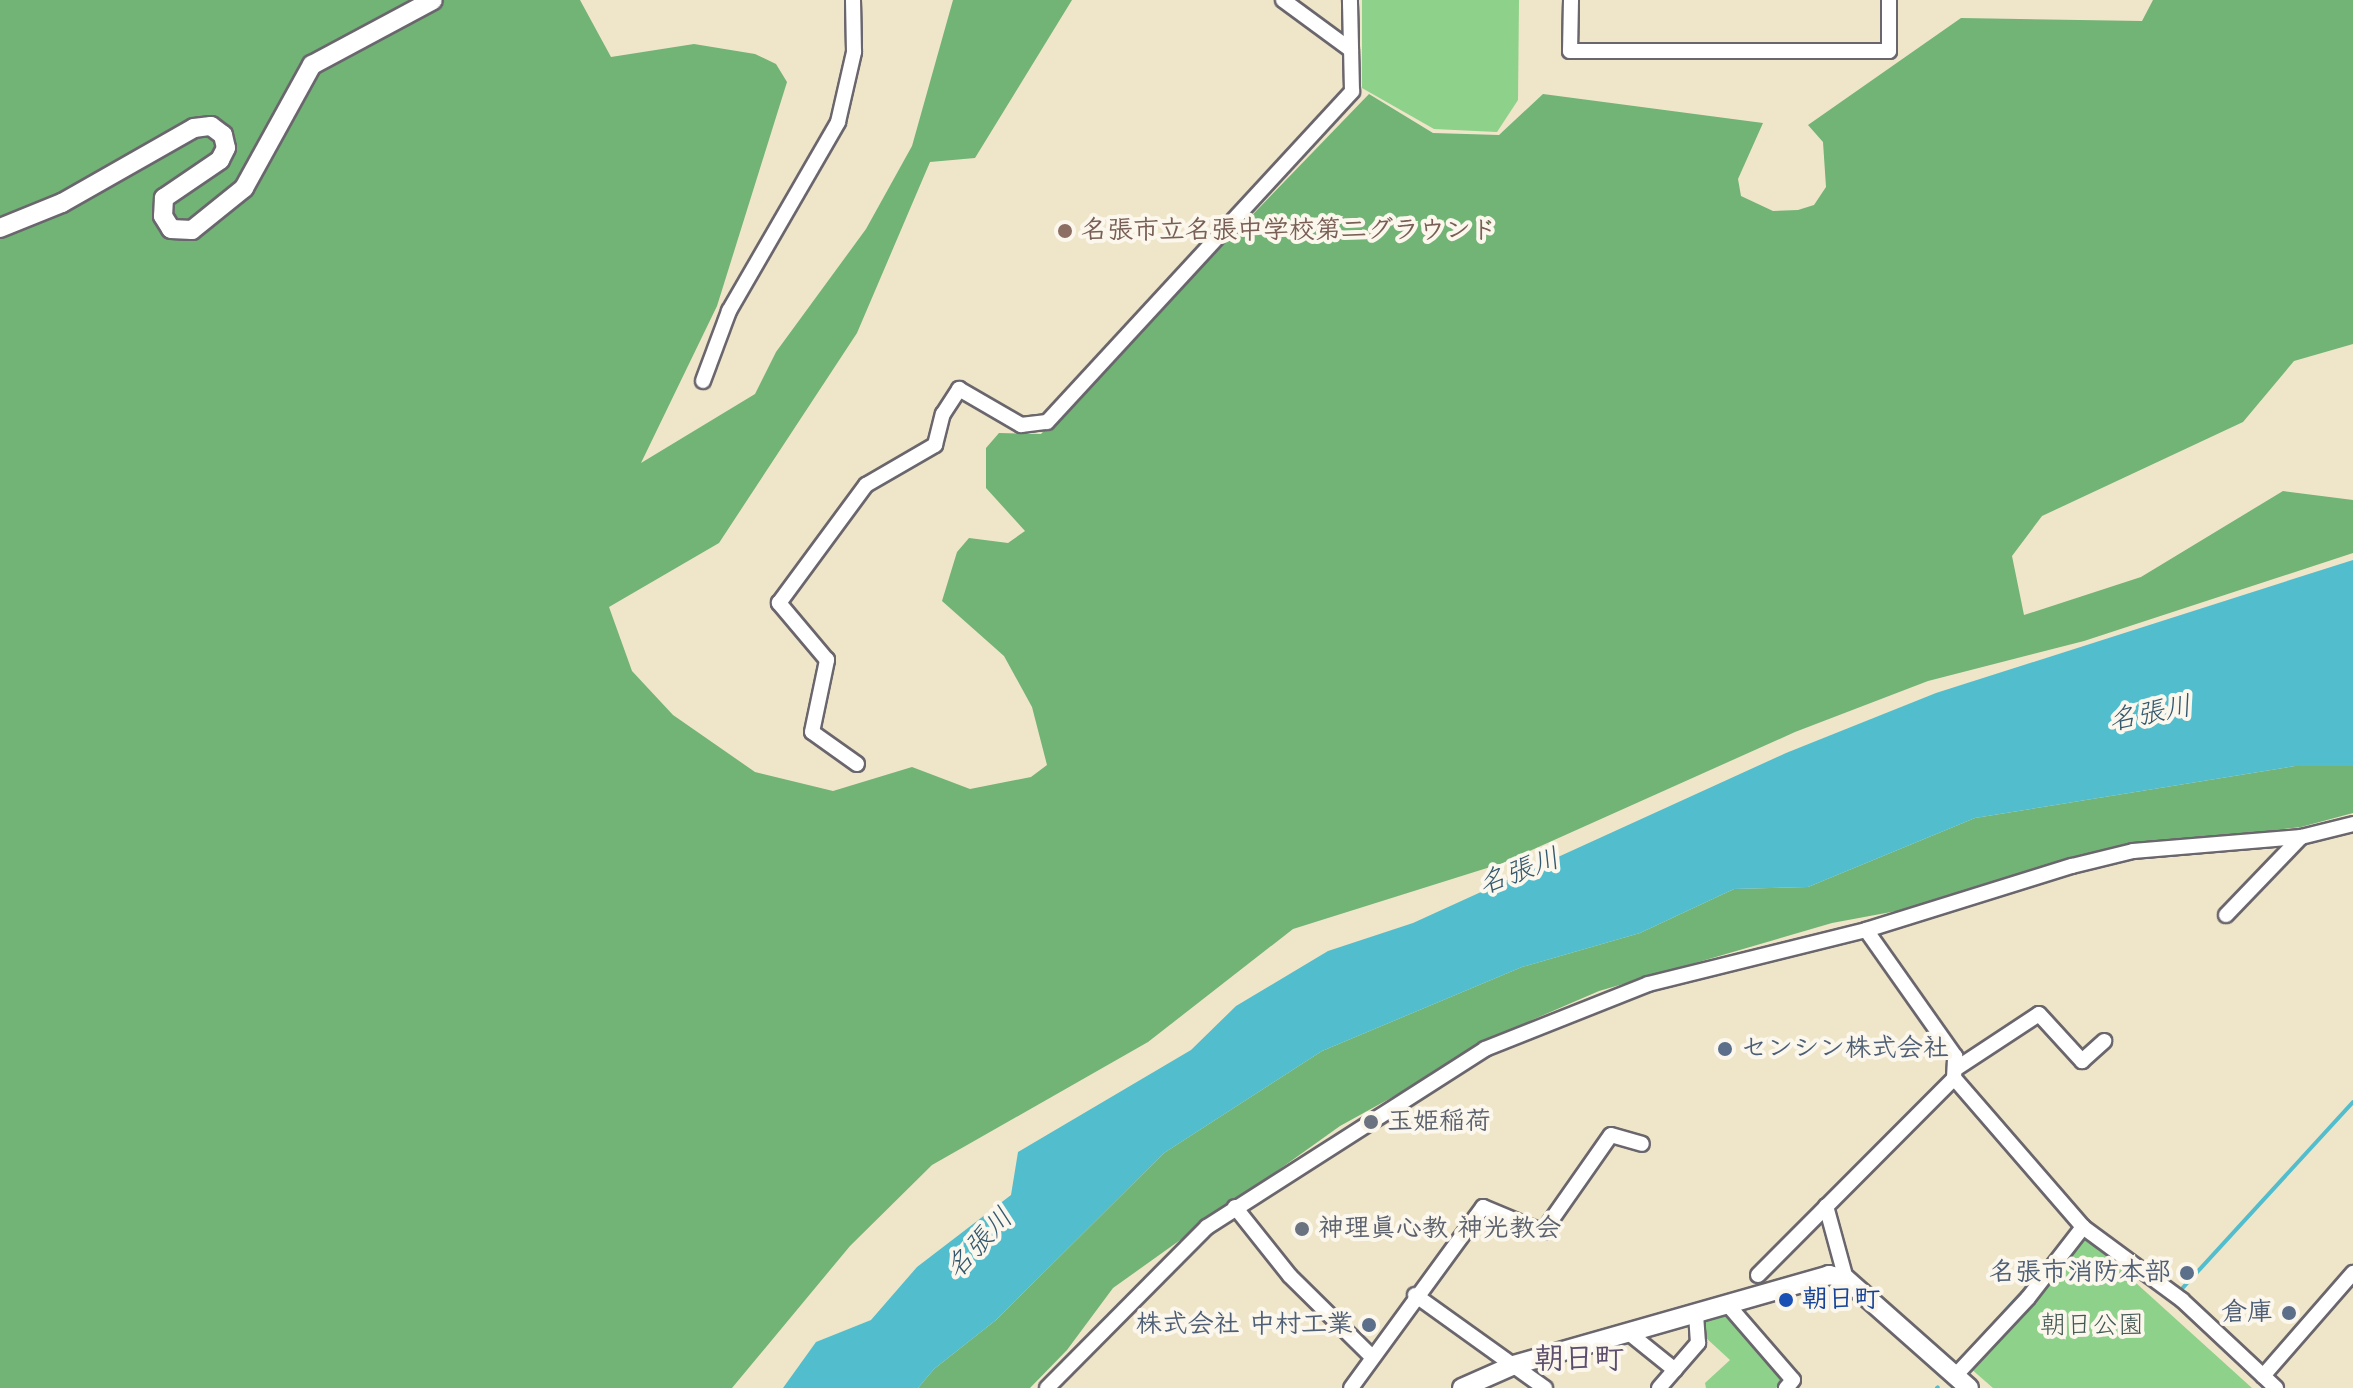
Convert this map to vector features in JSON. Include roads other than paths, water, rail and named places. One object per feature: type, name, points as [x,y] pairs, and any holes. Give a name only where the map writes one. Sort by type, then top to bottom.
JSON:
[{"type":"street","points":[[0,228],[62,203],[194,128],[211,126],[223,135],[226,148],[220,160],[164,198],[163,216],[171,229],[192,230],[244,188],[312,65],[433,0]]},
{"type":"street","points":[[703,381],[729,311],[838,122],[854,52],[853,0]]},
{"type":"street","points":[[1283,0],[1351,50]]},
{"type":"street","points":[[857,764],[812,732],[827,660],[779,603],[866,485],[935,445],[943,414],[959,389],[1021,425],[1047,422],[1352,91],[1350,0]]},
{"type":"street","points":[[1571,0],[1570,51],[1889,51],[1889,0]]},
{"type":"street","points":[[1047,1388],[1179,1251],[1235,1207],[1485,1049],[1612,995],[1866,930],[2133,851],[2301,837],[2353,824]]},
{"type":"street","points":[[2226,915],[2301,837]]},
{"type":"street","points":[[1866,930],[1947,1043],[1956,1073],[2080,1231],[2176,1295],[2276,1388]]},
{"type":"street","points":[[2030,1001],[2082,1061],[2104,1041]]},
{"type":"street","points":[[1758,1275],[1956,1073],[2039,1014]]},
{"type":"street","points":[[1351,1388],[1415,1295],[1483,1207],[1543,1232],[1611,1135],[1642,1144]]},
{"type":"street","points":[[1826,1206],[1846,1279],[1962,1382],[2080,1231]]},
{"type":"street","points":[[1235,1207],[1290,1276],[1372,1357]]},
{"type":"street","points":[[2263,1376],[2353,1273]]},
{"type":"street","points":[[1462,1388],[1514,1365],[1728,1305],[1815,1277],[1846,1279]]},
{"type":"street","points":[[1415,1295],[1545,1388]]},
{"type":"street","points":[[1728,1305],[1793,1380],[1786,1388]]},
{"type":"street","points":[[1659,1388],[1698,1343],[1696,1314]]},
{"type":"street","points":[[1629,1333],[1675,1370]]},
{"type":"water","name":"名張川","points":[[2353,560],[2353,766],[2295,766],[1975,818],[1808,887],[1734,889],[1640,933],[1522,967],[1322,1051],[1164,1153],[996,1320],[934,1369],[918,1388],[783,1388],[816,1342],[871,1320],[917,1267],[1011,1195],[1018,1152],[1191,1050],[1236,1006],[1328,951],[1413,923],[1786,753],[1936,693]]},
{"type":"waterway","points":[[2178,1293],[2353,1102]]},
{"type":"waterway","points":[[2058,1248],[2073,1231]]},
{"type":"waterway","points":[[2107,1253],[2171,1298]]},
{"type":"waterway","points":[[1970,1350],[2036,1277]]},
{"type":"place","name":"名張市立名張中学校第二グラウンド","points":[[1065,231]]},
{"type":"place","name":"センシン株式会社","points":[[1725,1049]]},
{"type":"place","name":"玉姫稲荷","points":[[1371,1122]]},
{"type":"place","name":"神理眞心教 神光教会","points":[[1302,1229]]},
{"type":"place","name":"名張市消防本部","points":[[2187,1273]]},
{"type":"place","name":"朝日町","points":[[1786,1300]]},
{"type":"place","name":"倉庫","points":[[2289,1313]]},
{"type":"place","name":"株式会社 中村工業","points":[[1369,1325]]},
{"type":"district","name":"朝日町","points":[[1579,1359]]},
{"type":"park label","name":"朝日公園","points":[[2092,1326]]}]
